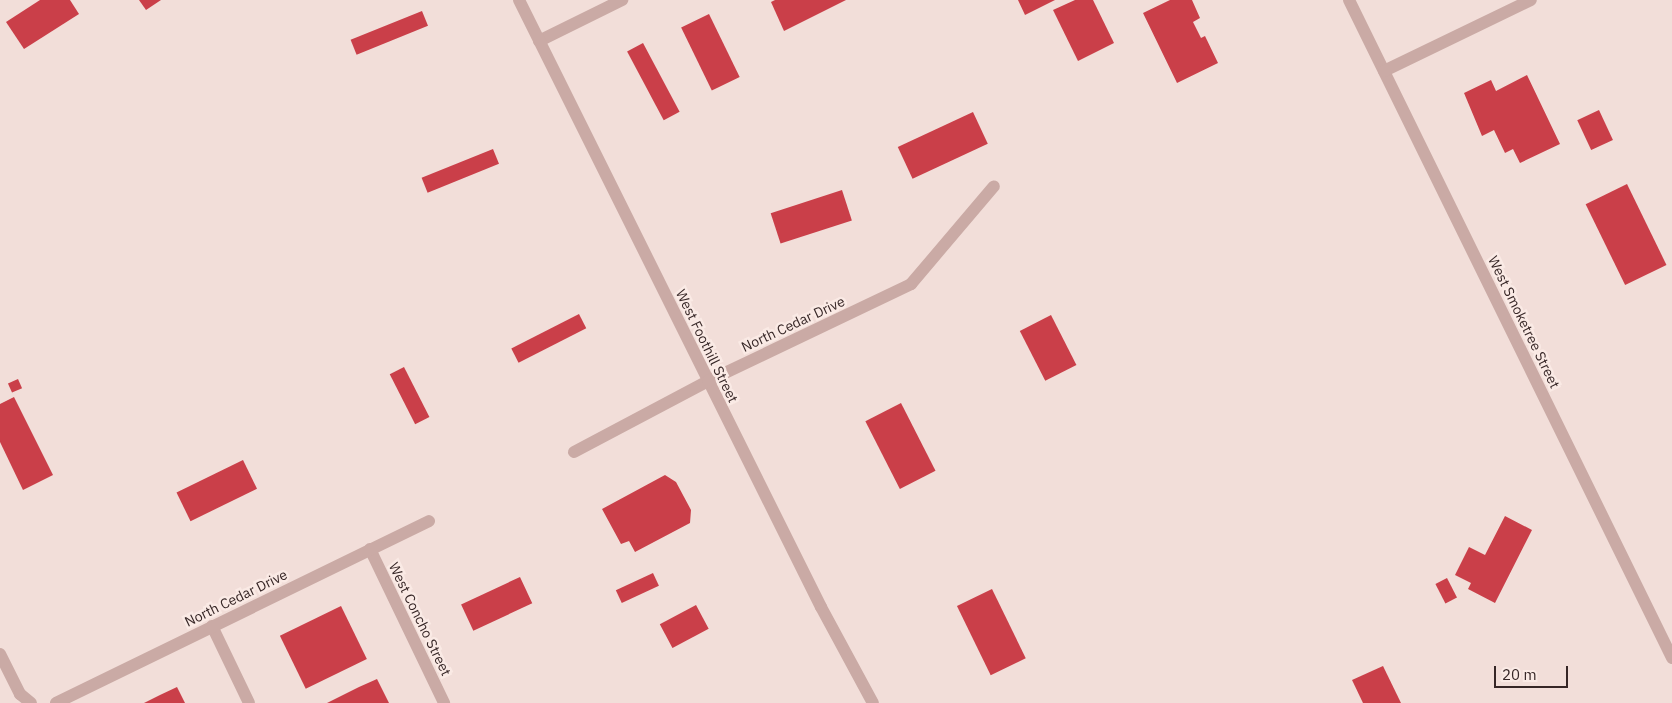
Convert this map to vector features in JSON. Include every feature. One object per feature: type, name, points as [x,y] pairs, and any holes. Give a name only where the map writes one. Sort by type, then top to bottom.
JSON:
[{"type":"street","name":"West Foothill Street","points":[[519,0],[821,608],[873,703]]},
{"type":"street","points":[[539,41],[622,0]]},
{"type":"street","name":"West Smoketree Street","points":[[1349,0],[1672,658]]},
{"type":"street","points":[[1384,71],[1531,0]]},
{"type":"street","name":"North Cedar Drive","points":[[574,452],[708,381],[911,284],[994,186]]},
{"type":"street","name":"North Cedar Drive","points":[[56,703],[429,520]]},
{"type":"street","name":"West Concho Street","points":[[370,549],[444,703]]},
{"type":"street","points":[[212,626],[249,703]]},
{"type":"street","points":[[0,654],[20,694],[31,703]]},
{"type":"building","points":[[40,0],[70,0],[79,14],[24,49],[6,22]]},
{"type":"building","points":[[139,0],[161,0],[146,10]]},
{"type":"building","points":[[775,0],[846,0],[784,31],[771,2]]},
{"type":"building","points":[[1018,0],[1055,0],[1025,15]]},
{"type":"building","points":[[1075,0],[1093,0],[1114,43],[1078,61],[1053,10]]},
{"type":"building","points":[[1170,0],[1192,0],[1200,18],[1193,22],[1201,38],[1205,36],[1218,63],[1177,83],[1143,13]]},
{"type":"building","points":[[422,11],[428,26],[357,55],[351,40]]},
{"type":"building","points":[[709,14],[740,77],[712,91],[681,28]]},
{"type":"building","points":[[643,43],[680,112],[664,120],[627,51]]},
{"type":"building","points":[[1527,75],[1560,144],[1520,163],[1513,149],[1505,153],[1494,130],[1482,136],[1464,93],[1491,80],[1496,91]]},
{"type":"building","points":[[1599,110],[1613,140],[1591,150],[1577,120]]},
{"type":"building","points":[[973,112],[988,144],[913,179],[898,147]]},
{"type":"building","points":[[493,149],[499,164],[428,193],[422,178]]},
{"type":"building","points":[[1627,184],[1666,265],[1625,285],[1586,204]]},
{"type":"building","points":[[842,190],[852,220],[781,244],[771,213]]},
{"type":"building","points":[[579,314],[586,328],[519,363],[511,349]]},
{"type":"building","points":[[1051,315],[1076,365],[1045,381],[1020,331]]},
{"type":"building","points":[[404,367],[429,417],[415,424],[390,374]]},
{"type":"building","points":[[18,379],[22,388],[12,393],[8,383]]},
{"type":"building","points":[[14,397],[53,475],[23,490],[0,442],[0,404]]},
{"type":"building","points":[[901,403],[936,471],[900,489],[865,421]]},
{"type":"building","points":[[243,460],[257,489],[191,521],[176,492]]},
{"type":"building","points":[[665,475],[676,482],[691,510],[690,523],[635,552],[629,541],[621,544],[602,509]]},
{"type":"building","points":[[1505,516],[1532,530],[1495,603],[1468,589],[1471,583],[1455,575],[1469,547],[1485,555]]},
{"type":"building","points":[[653,573],[659,586],[622,603],[616,590]]},
{"type":"building","points":[[520,577],[532,603],[473,631],[461,604]]},
{"type":"building","points":[[1447,578],[1457,598],[1445,604],[1435,584]]},
{"type":"building","points":[[992,589],[1026,658],[991,675],[957,606]]},
{"type":"building","points":[[696,605],[709,629],[672,648],[660,624]]},
{"type":"building","points":[[341,606],[367,659],[306,689],[280,636]]},
{"type":"building","points":[[1383,666],[1401,703],[1363,703],[1352,680]]},
{"type":"building","points":[[377,679],[389,703],[327,703],[359,687]]},
{"type":"building","points":[[177,687],[185,703],[144,703],[160,695]]}]
